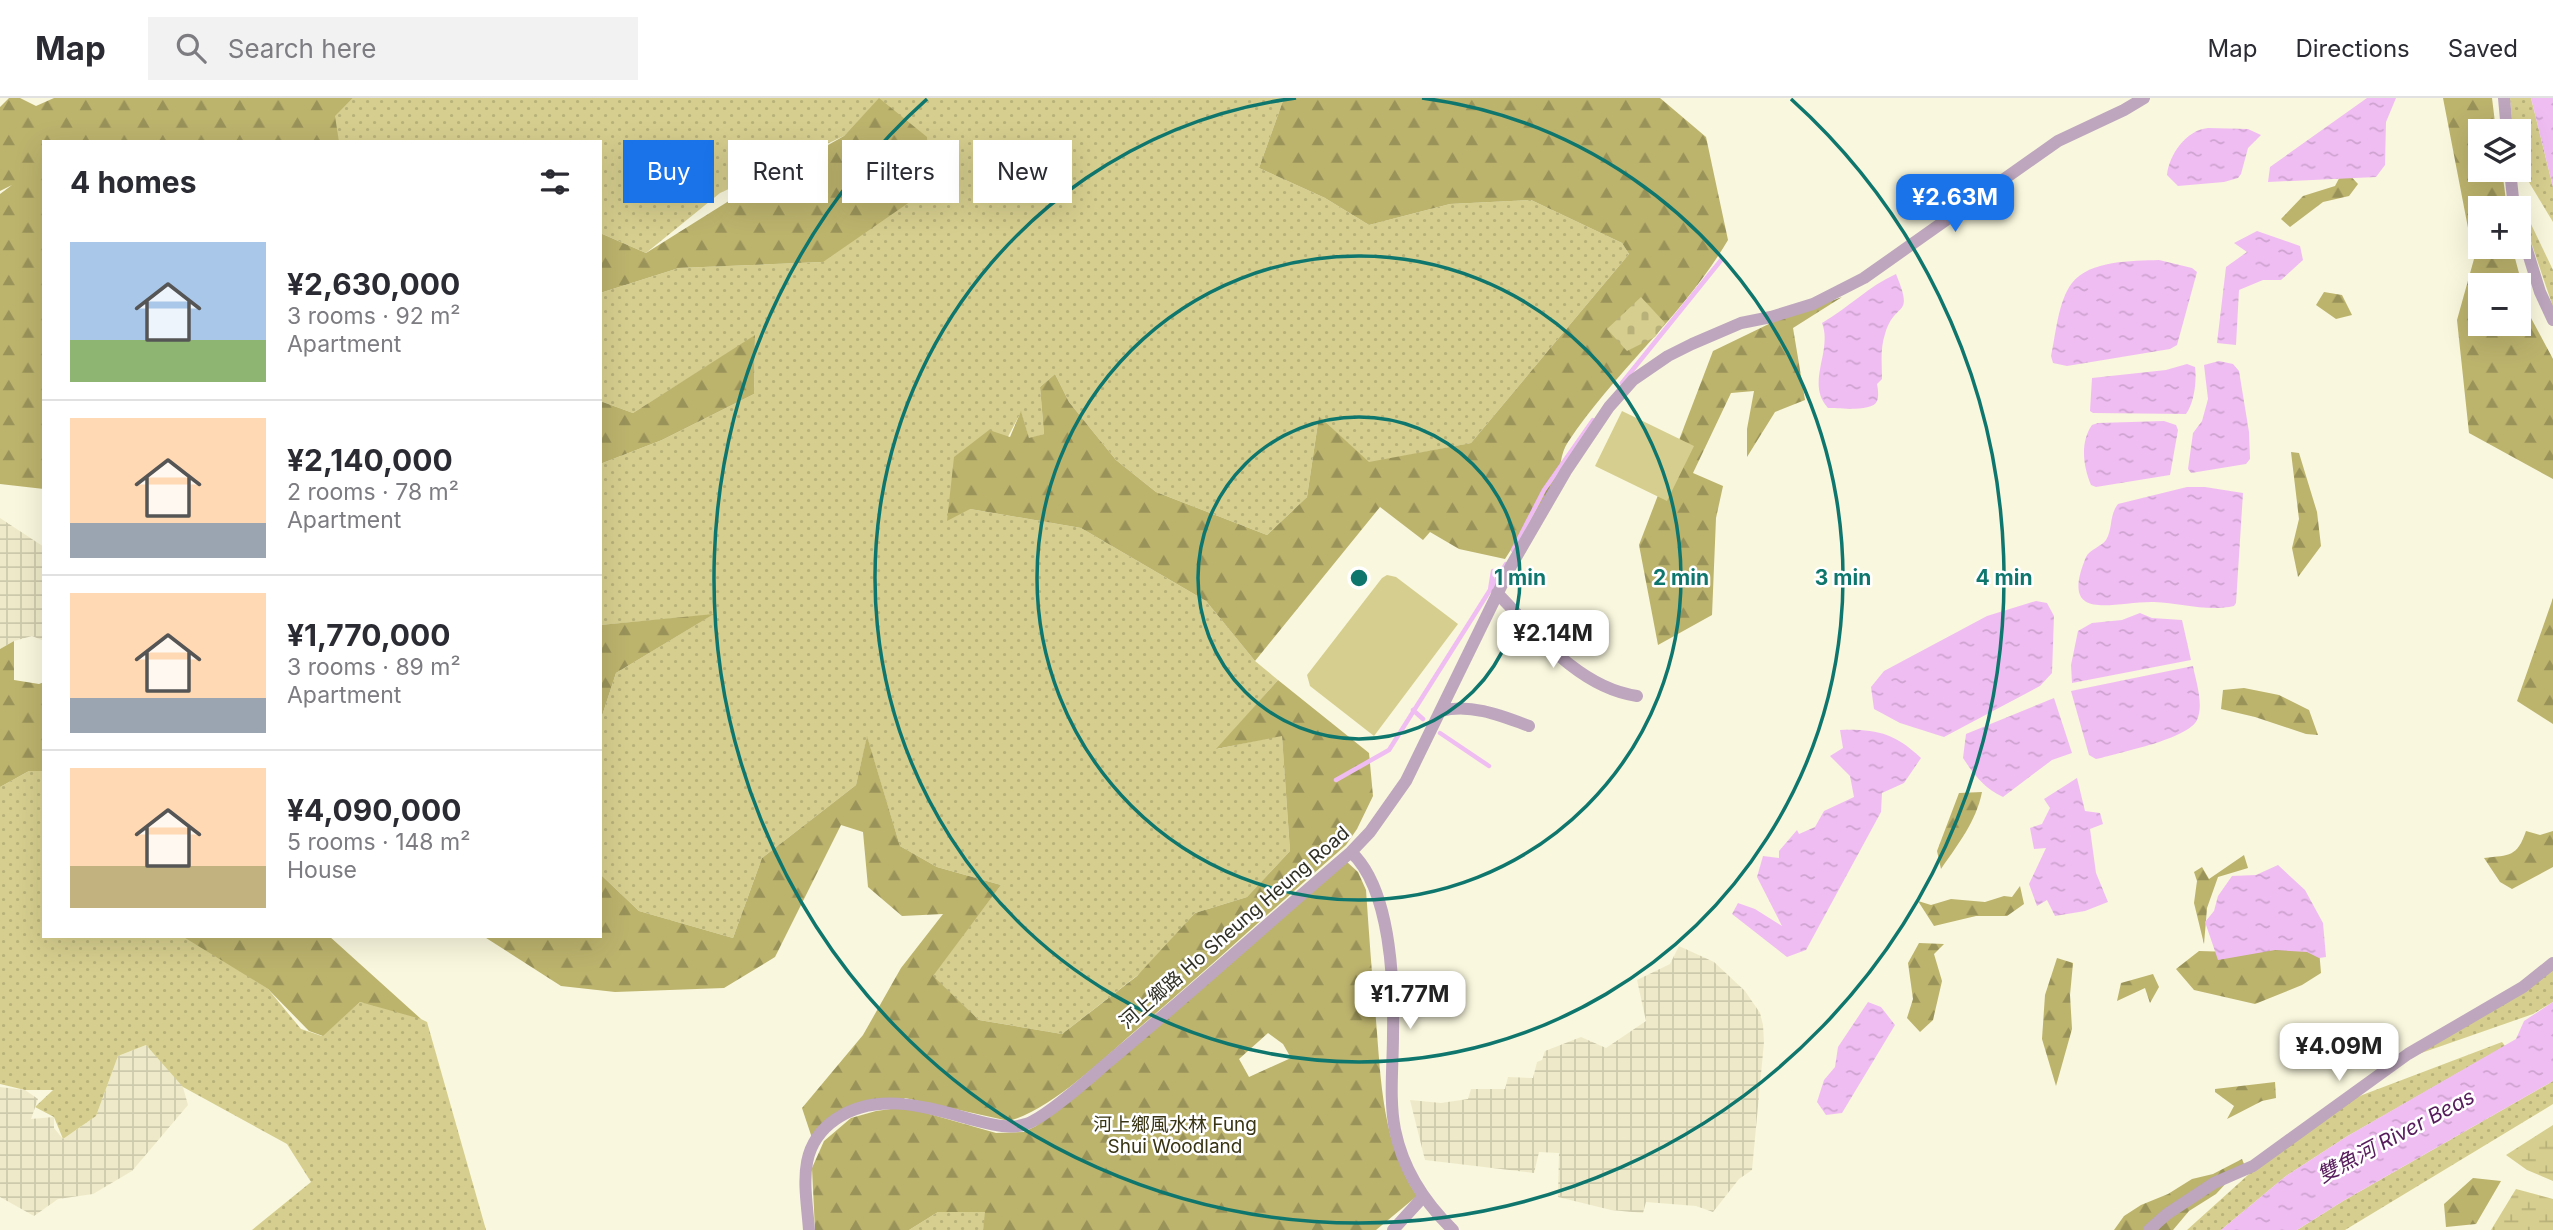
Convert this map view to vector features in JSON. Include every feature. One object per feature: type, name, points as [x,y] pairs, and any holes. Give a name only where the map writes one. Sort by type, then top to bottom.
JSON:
[{"type":"street","name":"河上鄉路 Ho Sheung Heung Road","points":[[808,1230],[805,1165],[813,1141],[833,1121],[853,1109],[901,1102],[993,1125],[1025,1125],[1139,1037],[1351,852],[1370,832],[1406,780],[1497,593],[1580,449],[1622,391],[1647,369],[1692,344],[1741,323],[1793,311],[1855,283],[1896,257],[2058,141],[2144,98]]},
{"type":"street","points":[[2504,98],[2506,119]]},
{"type":"street","points":[[2530,259],[2540,292],[2553,320]]},
{"type":"street","points":[[1497,593],[1583,674],[1608,689],[1637,696]]},
{"type":"street","points":[[1441,711],[1472,709],[1504,716],[1529,726]]},
{"type":"street","points":[[1351,852],[1369,877],[1382,916],[1389,952],[1393,1007],[1392,1099],[1401,1151],[1424,1196],[1453,1230]]},
{"type":"street","points":[[2149,1230],[2167,1214],[2214,1183],[2253,1166],[2408,1054],[2523,987],[2553,963]]},
{"type":"street","points":[[1392,1230],[1424,1196]]},
{"type":"shaded area","points":[[0,518],[42,546],[42,640],[32,636],[14,641],[0,649]]},
{"type":"shaded area","points":[[1679,946],[1714,962],[1745,991],[1760,1013],[1763,1025],[1764,1042],[1752,1170],[1739,1179],[1713,1212],[1696,1206],[1646,1202],[1643,1213],[1611,1210],[1558,1197],[1559,1153],[1539,1152],[1534,1173],[1425,1160],[1410,1100],[1441,1103],[1468,1099],[1471,1089],[1505,1089],[1508,1077],[1533,1078],[1537,1062],[1542,1060],[1545,1051],[1581,1037],[1606,1048],[1646,1021],[1637,980],[1670,964]]},
{"type":"shaded area","points":[[146,1045],[178,1070],[188,1105],[132,1171],[93,1194],[58,1199],[34,1216],[0,1197],[0,1087],[25,1090],[38,1099],[31,1119],[54,1117],[54,1128],[63,1139],[96,1116],[118,1056]]},
{"type":"green space","points":[[9,98],[20,98],[36,106],[54,98],[353,98],[335,116],[339,140],[42,140],[42,489],[0,484],[0,194],[12,185],[0,191],[0,107]]},
{"type":"green space","points":[[353,98],[1284,98],[1259,168],[1325,198],[1369,225],[1450,204],[1531,200],[1622,243],[1629,254],[1471,443],[1369,463],[1319,416],[1307,497],[1267,535],[1156,492],[1116,460],[1069,402],[1055,374],[1040,387],[1044,434],[1029,439],[1021,412],[970,509],[1081,528],[1206,601],[1255,661],[1278,680],[1217,749],[1282,735],[1290,851],[1247,897],[1195,913],[1143,971],[1062,1034],[979,1020],[932,976],[1001,885],[937,867],[900,846],[867,737],[856,785],[762,858],[733,938],[639,911],[602,876],[602,716],[616,673],[712,615],[602,625],[602,463],[662,440],[754,394],[755,336],[633,413],[602,402],[602,292],[679,268],[823,262],[843,203],[959,203],[959,140],[865,140],[879,99],[844,136],[828,143],[828,140],[728,140],[728,189],[714,198],[714,140],[623,140],[623,203],[708,203],[646,253],[602,234],[602,140],[333,140],[328,122]]},
{"type":"green space","points":[[879,98],[927,137],[927,140],[842,140],[842,203],[908,203],[823,262],[679,268],[602,292],[602,234],[646,253],[728,202],[828,203],[828,145],[844,136]]},
{"type":"green space","points":[[1284,98],[1660,98],[1706,137],[1728,240],[1691,293],[1607,391],[1568,442],[1550,492],[1505,559],[1459,549],[1430,532],[1423,540],[1380,507],[1255,661],[1206,601],[1081,528],[970,509],[947,521],[954,457],[989,430],[1010,437],[1021,411],[1029,438],[1044,434],[1040,387],[1055,374],[1069,402],[1116,460],[1156,492],[1267,535],[1307,497],[1319,416],[1369,462],[1471,443],[1629,254],[1622,243],[1531,200],[1450,204],[1369,225],[1325,198],[1259,168]]},
{"type":"green space","points":[[2443,98],[2492,98],[2495,119],[2468,119],[2468,182],[2504,182],[2505,196],[2468,196],[2468,228]]},
{"type":"green space","points":[[2510,98],[2531,98],[2553,187],[2553,222],[2529,182],[2531,182],[2531,119],[2512,119]]},
{"type":"green space","points":[[2344,169],[2358,184],[2349,196],[2323,202],[2290,227],[2281,219],[2303,196],[2335,186]]},
{"type":"green space","points":[[2531,224],[2553,270],[2553,307],[2531,242]]},
{"type":"green space","points":[[2474,259],[2515,259],[2519,273],[2470,273]]},
{"type":"green space","points":[[2468,281],[2468,336],[2531,336],[2531,318],[2553,359],[2553,479],[2469,433],[2457,320]]},
{"type":"green space","points":[[2324,292],[2342,295],[2352,315],[2336,319],[2316,305]]},
{"type":"green space","points":[[1641,297],[1665,323],[1655,337],[1627,351],[1607,329]]},
{"type":"green space","points":[[1842,297],[1793,328],[1805,400],[1775,412],[1747,457],[1747,429],[1754,391],[1731,393],[1693,473],[1723,486],[1716,518],[1712,615],[1658,645],[1639,545],[1713,351],[1775,321]]},
{"type":"green space","points":[[755,335],[754,394],[662,440],[602,463],[602,402],[633,413]]},
{"type":"green space","points":[[1622,411],[1694,446],[1667,501],[1595,466]]},
{"type":"green space","points":[[2291,452],[2299,453],[2317,512],[2321,546],[2298,577],[2292,548],[2299,519]]},
{"type":"green space","points":[[1387,575],[1396,577],[1458,624],[1374,736],[1310,686],[1307,675]]},
{"type":"green space","points":[[2553,598],[2553,724],[2517,701]]},
{"type":"green space","points":[[714,614],[616,673],[602,716],[602,625]]},
{"type":"green space","points":[[14,641],[14,680],[42,683],[42,771],[29,771],[0,787],[0,649]]},
{"type":"green space","points":[[1278,680],[1369,753],[1373,796],[1346,845],[1091,1070],[1041,1107],[1009,1121],[905,1098],[901,1102],[847,1112],[813,1141],[802,1108],[863,1035],[901,968],[943,914],[902,916],[868,887],[863,832],[841,825],[775,957],[724,988],[615,992],[561,986],[486,938],[602,938],[602,876],[639,911],[733,938],[762,858],[856,785],[867,736],[900,846],[937,867],[1001,885],[933,976],[979,1020],[1062,1034],[1137,976],[1195,913],[1247,897],[1290,851],[1282,736],[1216,749]]},
{"type":"green space","points":[[2244,688],[2279,695],[2309,710],[2318,735],[2306,734],[2221,709],[2223,690]]},
{"type":"green space","points":[[29,771],[42,771],[42,938],[190,938],[268,989],[301,1029],[322,1036],[360,1002],[405,1011],[427,1022],[486,1230],[252,1230],[311,1182],[287,1144],[183,1087],[146,1045],[118,1056],[96,1116],[63,1139],[54,1117],[35,1107],[53,1090],[25,1090],[0,1084],[0,787]]},
{"type":"green space","points":[[1982,792],[1971,823],[1941,869],[1937,851],[1959,793]]},
{"type":"green space","points":[[2526,831],[2540,835],[2553,831],[2553,867],[2512,889],[2500,882],[2484,858],[2516,850]]},
{"type":"green space","points":[[2244,855],[2248,868],[2218,877],[2207,908],[2204,944],[2194,903],[2197,881],[2194,872],[2202,867],[2209,879]]},
{"type":"green space","name":"河上鄉風水林 Fung Shui Woodland","points":[[1347,862],[1358,872],[1366,890],[1385,1111],[1397,1155],[1417,1196],[1376,1230],[983,1230],[985,1212],[938,1212],[909,1230],[815,1230],[812,1168],[824,1141],[851,1118],[905,1107],[996,1133],[1024,1132],[1036,1126]],"holes":[[[1268,1033],[1283,1044],[1291,1058],[1249,1077],[1239,1059]]]},
{"type":"green space","points":[[2020,886],[2024,904],[2007,916],[1976,916],[1934,926],[1918,901],[1931,905],[1951,899],[1985,902],[2004,896],[2012,897]]},
{"type":"green space","points":[[185,938],[331,938],[421,1019],[360,1002],[323,1036],[309,1031],[268,989]]},
{"type":"green space","points":[[1919,943],[1944,944],[1934,954],[1942,981],[1933,1020],[1920,1032],[1907,1018],[1913,999],[1908,963]]},
{"type":"green space","points":[[2264,946],[2319,950],[2321,973],[2302,985],[2255,1004],[2194,990],[2176,969],[2199,951],[2231,952]]},
{"type":"green space","points":[[2057,958],[2073,963],[2070,995],[2072,1029],[2056,1086],[2042,1039],[2045,995]]},
{"type":"green space","points":[[2553,969],[2553,1002],[2533,1014],[2407,1058]]},
{"type":"green space","points":[[2153,974],[2159,987],[2150,1003],[2145,988],[2117,1001],[2121,983]]},
{"type":"green space","points":[[2502,1042],[2505,1046],[2346,1137],[2286,1176],[2221,1230],[2187,1230],[2269,1156],[2357,1097]]},
{"type":"green space","points":[[2553,1081],[2553,1104],[2345,1230],[2297,1230],[2343,1201]]},
{"type":"green space","points":[[2275,1082],[2276,1098],[2262,1101],[2227,1119],[2234,1106],[2215,1092],[2215,1089]]},
{"type":"green space","points":[[2553,1125],[2553,1181],[2527,1170],[2506,1155]]},
{"type":"green space","points":[[2242,1159],[2244,1164],[2216,1194],[2189,1211],[2173,1230],[2114,1230],[2124,1216],[2141,1205],[2168,1194],[2192,1179],[2213,1174]]},
{"type":"green space","points":[[2473,1178],[2501,1181],[2476,1224],[2446,1227],[2444,1204]]},
{"type":"green space","points":[[2516,1189],[2553,1199],[2553,1230],[2491,1230]]},
{"type":"green space","points":[[938,1212],[986,1212],[983,1230],[909,1230]]},
{"type":"water","points":[[2367,98],[2396,98],[2386,122],[2385,165],[2376,177],[2268,182],[2270,167]]},
{"type":"water","points":[[2531,98],[2553,98],[2553,187],[2533,106]]},
{"type":"water","points":[[2208,128],[2248,129],[2261,135],[2248,148],[2238,178],[2224,182],[2178,186],[2167,175],[2175,152],[2186,138]]},
{"type":"water","points":[[2257,231],[2300,246],[2303,260],[2281,280],[2263,280],[2239,290],[2236,345],[2217,343],[2226,267],[2247,252],[2234,243]]},
{"type":"water","points":[[2159,260],[2192,268],[2197,272],[2177,345],[2170,349],[2067,366],[2053,363],[2051,356],[2058,318],[2067,290],[2080,275],[2112,263]]},
{"type":"water","points":[[1896,274],[1904,304],[1889,323],[1883,340],[1882,379],[1877,384],[1877,401],[1863,408],[1828,408],[1819,388],[1824,345],[1822,323]]},
{"type":"water","points":[[2219,361],[2233,364],[2239,371],[2249,432],[2250,459],[2246,464],[2191,473],[2188,469],[2193,433],[2202,421],[2208,399],[2204,365]]},
{"type":"water","points":[[2187,364],[2195,367],[2196,379],[2193,398],[2186,414],[2090,411],[2092,378],[2166,370]]},
{"type":"water","points":[[2164,421],[2176,425],[2178,430],[2170,475],[2096,487],[2091,485],[2086,470],[2084,446],[2092,425]]},
{"type":"water","points":[[2187,487],[2243,493],[2234,606],[2204,608],[2154,602],[2094,605],[2085,601],[2079,593],[2079,578],[2086,557],[2106,540],[2118,504]]},
{"type":"water","points":[[2036,601],[2047,603],[2054,616],[2052,673],[2040,686],[1944,737],[1900,723],[1874,709],[1871,687],[1884,671],[1987,616]]},
{"type":"water","points":[[2140,613],[2152,618],[2182,620],[2191,660],[2072,683],[2071,665],[2078,631],[2092,623],[2122,620]]},
{"type":"water","points":[[2193,666],[2200,707],[2197,720],[2191,727],[2168,739],[2138,748],[2096,759],[2089,755],[2071,691]]},
{"type":"water","points":[[2054,698],[2072,753],[2052,760],[2003,797],[1990,790],[1963,758],[1966,734]]},
{"type":"water","points":[[1840,730],[1864,730],[1884,734],[1902,743],[1921,758],[1904,783],[1882,793],[1881,812],[1806,950],[1787,957],[1732,914],[1738,903],[1755,909],[1782,926],[1757,877],[1763,856],[1779,858],[1779,851],[1797,830],[1799,834],[1815,827],[1824,811],[1854,797],[1850,776],[1830,756],[1843,748]]},
{"type":"water","points":[[2077,778],[2085,811],[2100,813],[2103,824],[2090,829],[2096,873],[2108,902],[2085,911],[2055,916],[2047,900],[2037,906],[2029,884],[2046,848],[2034,849],[2030,828],[2042,824],[2050,808],[2044,799]]},
{"type":"water","points":[[2278,865],[2305,890],[2323,923],[2326,957],[2319,958],[2307,952],[2275,950],[2218,960],[2205,922],[2214,911],[2218,896],[2232,876],[2256,875]]},
{"type":"water","points":[[1868,1002],[1881,1007],[1895,1025],[1842,1113],[1826,1115],[1817,1102],[1824,1080],[1835,1067],[1838,1047]]},
{"type":"water","name":"雙魚河 River Beas","points":[[2553,1002],[2553,1081],[2297,1230],[2221,1230],[2286,1176],[2346,1137],[2516,1039],[2524,1021]]},
{"type":"waterway","points":[[1622,383],[1722,259]]},
{"type":"waterway","points":[[1513,550],[1544,490],[1593,420]]},
{"type":"waterway","points":[[1490,590],[1506,564]]},
{"type":"waterway","points":[[1336,780],[1389,750],[1490,590],[1493,571]]},
{"type":"waterway","points":[[1413,710],[1423,719]]},
{"type":"waterway","points":[[1440,733],[1489,766]]}]
